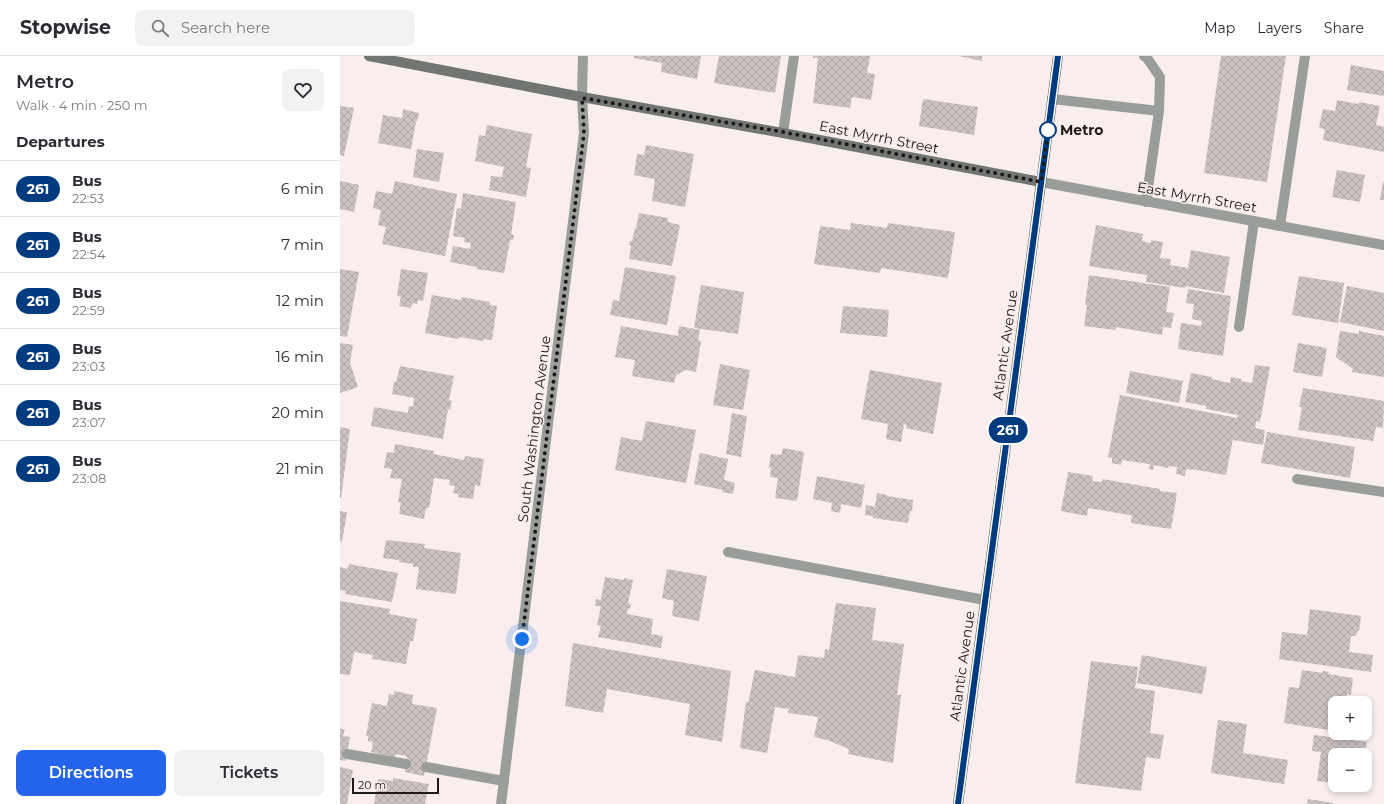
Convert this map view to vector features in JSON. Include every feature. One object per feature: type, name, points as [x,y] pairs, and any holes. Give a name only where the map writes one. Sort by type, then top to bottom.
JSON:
[{"type":"main road","name":"Atlantic Avenue","points":[[958,804],[1058,56]]},
{"type":"street","name":"East Myrrh Street","points":[[369,56],[582,98],[783,132],[1146,202],[1384,245]]},
{"type":"street","name":"South Washington Avenue","points":[[501,804],[584,133],[582,98],[583,56]]},
{"type":"street","points":[[783,132],[794,56]]},
{"type":"street","points":[[1144,56],[1147,58],[1160,78],[1158,111],[1146,202]]},
{"type":"street","points":[[1280,226],[1305,56]]},
{"type":"street","points":[[1052,100],[1158,111]]},
{"type":"street","points":[[1239,327],[1254,221]]},
{"type":"street","points":[[1297,479],[1384,492]]},
{"type":"street","points":[[728,552],[985,600]]},
{"type":"street","points":[[347,754],[406,764]]},
{"type":"street","points":[[426,768],[504,781]]},
{"type":"building","points":[[634,56],[701,56],[697,79],[661,72],[662,63],[634,58]]},
{"type":"building","points":[[719,56],[781,56],[775,93],[714,83]]},
{"type":"building","points":[[813,56],[870,56],[867,73],[875,74],[871,100],[852,97],[850,108],[813,103],[818,58],[813,58]]},
{"type":"building","points":[[959,56],[982,56],[982,61]]},
{"type":"building","points":[[1221,56],[1286,56],[1267,182],[1204,173]]},
{"type":"building","points":[[1351,65],[1384,71],[1384,96],[1347,90]]},
{"type":"building","points":[[923,99],[978,107],[974,135],[919,126]]},
{"type":"building","points":[[1337,100],[1380,106],[1376,125],[1384,127],[1384,152],[1323,140],[1325,129],[1319,128],[1323,109],[1335,111]]},
{"type":"building","points":[[340,106],[354,108],[344,156],[340,155]]},
{"type":"building","points":[[403,109],[419,113],[411,149],[378,143],[383,115],[402,118]]},
{"type":"building","points":[[487,125],[532,134],[526,167],[531,168],[526,197],[489,190],[491,176],[502,177],[504,167],[475,161],[479,135],[485,136]]},
{"type":"building","points":[[646,145],[694,154],[685,207],[652,201],[655,179],[634,175],[637,154],[644,155]]},
{"type":"building","points":[[417,149],[444,153],[439,182],[413,177]]},
{"type":"building","points":[[1337,170],[1365,175],[1360,202],[1332,197]]},
{"type":"building","points":[[340,181],[359,185],[354,212],[340,209]]},
{"type":"building","points":[[395,181],[457,194],[445,256],[382,244],[386,227],[378,225],[381,210],[373,208],[376,191],[392,194]]},
{"type":"building","points":[[1383,182],[1384,200],[1380,200]]},
{"type":"building","points":[[463,193],[516,202],[511,235],[514,235],[513,240],[510,240],[504,273],[476,269],[477,267],[450,262],[453,246],[470,249],[471,243],[464,242],[465,238],[453,236],[457,208],[461,209]]},
{"type":"building","points":[[639,213],[668,218],[668,222],[680,225],[672,266],[629,259],[631,246],[629,245],[630,241],[632,241]]},
{"type":"building","points":[[851,223],[887,228],[888,223],[955,232],[948,278],[881,268],[880,273],[814,264],[820,226],[850,230]]},
{"type":"building","points":[[1096,225],[1143,234],[1142,241],[1151,243],[1151,240],[1163,242],[1160,258],[1171,259],[1170,265],[1188,268],[1191,250],[1230,257],[1224,293],[1185,286],[1185,288],[1146,282],[1147,275],[1089,266]]},
{"type":"building","points":[[625,267],[676,276],[667,325],[610,315],[613,300],[619,301]]},
{"type":"building","points":[[340,269],[359,272],[347,337],[340,336]]},
{"type":"building","points":[[401,269],[428,273],[423,301],[418,300],[417,304],[412,303],[411,308],[399,306],[401,297],[397,296]]},
{"type":"building","points":[[1089,275],[1170,287],[1166,312],[1174,313],[1171,328],[1163,327],[1162,335],[1116,327],[1115,330],[1084,326]]},
{"type":"building","points":[[1299,276],[1344,283],[1338,323],[1292,315]]},
{"type":"building","points":[[701,285],[744,292],[738,334],[694,328]]},
{"type":"building","points":[[1347,286],[1384,293],[1384,331],[1340,322]]},
{"type":"building","points":[[1188,289],[1231,296],[1223,356],[1178,349],[1181,323],[1201,326],[1202,321],[1192,319],[1194,304],[1186,303]]},
{"type":"building","points":[[432,295],[461,300],[462,297],[490,302],[490,305],[497,306],[492,340],[484,339],[484,341],[459,337],[458,339],[425,333]]},
{"type":"building","points":[[843,306],[889,310],[887,337],[840,333]]},
{"type":"building","points":[[621,326],[678,336],[679,326],[700,330],[698,340],[701,341],[696,372],[686,370],[676,375],[674,383],[632,376],[635,360],[615,357]]},
{"type":"building","points":[[1340,331],[1359,334],[1359,331],[1384,336],[1384,377],[1352,372],[1353,369],[1336,357]]},
{"type":"building","points":[[340,343],[353,345],[350,363],[358,387],[340,393]]},
{"type":"building","points":[[1298,343],[1327,348],[1322,377],[1293,372]]},
{"type":"building","points":[[720,364],[750,370],[743,410],[713,405]]},
{"type":"building","points":[[1255,365],[1270,367],[1260,422],[1256,421],[1255,428],[1265,430],[1263,445],[1233,440],[1236,423],[1226,475],[1186,469],[1185,476],[1176,474],[1177,467],[1169,466],[1168,468],[1154,465],[1153,470],[1149,469],[1150,464],[1122,460],[1121,465],[1112,463],[1112,458],[1108,457],[1120,395],[1237,418],[1238,415],[1206,409],[1206,406],[1185,402],[1191,373],[1212,377],[1212,379],[1230,383],[1231,377],[1252,383]]},
{"type":"building","points":[[400,366],[454,376],[449,400],[452,401],[450,410],[448,409],[443,439],[371,426],[374,407],[408,413],[409,406],[413,407],[414,398],[392,394],[394,382],[396,382]]},
{"type":"building","points":[[870,370],[942,383],[933,434],[906,428],[907,425],[904,424],[901,442],[886,439],[888,424],[861,419]]},
{"type":"building","points":[[1130,371],[1183,381],[1179,403],[1126,393]]},
{"type":"building","points":[[1303,388],[1384,401],[1383,428],[1376,427],[1373,441],[1298,430],[1302,407],[1299,407]]},
{"type":"building","points":[[732,413],[747,416],[741,457],[726,454]]},
{"type":"building","points":[[646,421],[696,430],[686,483],[615,470],[621,437],[642,441]]},
{"type":"building","points":[[340,427],[350,429],[341,498],[340,498]]},
{"type":"building","points":[[1267,432],[1355,447],[1350,478],[1261,463]]},
{"type":"building","points":[[395,444],[434,451],[433,454],[464,460],[465,456],[484,459],[480,486],[475,485],[473,499],[458,497],[459,494],[453,493],[455,486],[449,485],[450,480],[434,478],[429,508],[426,508],[424,519],[399,514],[401,502],[398,502],[402,479],[390,478],[392,469],[384,468],[387,452],[394,453]]},
{"type":"building","points":[[783,448],[804,452],[797,501],[775,498],[778,478],[770,477],[771,468],[769,467],[771,454],[781,455]]},
{"type":"building","points":[[700,453],[728,459],[724,480],[735,483],[733,494],[722,492],[723,490],[694,484]]},
{"type":"building","points":[[1068,472],[1093,476],[1092,481],[1102,482],[1102,479],[1177,493],[1171,529],[1131,523],[1132,516],[1130,515],[1088,508],[1087,516],[1061,511]]},
{"type":"building","points":[[817,476],[865,485],[861,508],[841,504],[840,513],[831,511],[832,503],[813,499]]},
{"type":"building","points":[[877,493],[913,500],[912,511],[910,511],[908,523],[873,518],[873,516],[865,515],[866,505],[875,507]]},
{"type":"building","points":[[340,511],[347,512],[342,542],[340,541]]},
{"type":"building","points":[[386,540],[425,544],[424,548],[461,553],[456,594],[416,589],[419,567],[413,567],[413,564],[399,562],[399,560],[383,558]]},
{"type":"building","points":[[349,564],[398,573],[392,602],[345,594],[346,591],[340,590],[340,567],[348,569]]},
{"type":"building","points":[[667,569],[707,576],[699,621],[672,616],[674,601],[662,598]]},
{"type":"building","points":[[605,577],[633,580],[628,603],[631,604],[630,609],[628,608],[627,614],[653,619],[651,634],[663,636],[661,648],[598,637],[601,626],[597,625],[601,606],[595,606],[596,599],[601,600]]},
{"type":"building","points":[[340,601],[390,609],[389,614],[417,619],[413,641],[410,641],[406,664],[372,659],[373,655],[354,652],[350,675],[340,674]]},
{"type":"building","points":[[836,603],[876,608],[872,640],[904,644],[897,695],[901,695],[893,763],[848,754],[849,749],[827,740],[814,737],[818,717],[788,713],[789,709],[775,707],[767,753],[740,748],[746,702],[748,703],[755,670],[795,677],[798,655],[824,658],[825,649],[829,650]]},
{"type":"building","points":[[1310,609],[1361,616],[1359,631],[1357,631],[1356,636],[1351,636],[1349,652],[1373,655],[1371,672],[1279,659],[1282,632],[1307,635]]},
{"type":"building","points":[[573,643],[731,671],[722,742],[685,735],[690,704],[607,689],[603,713],[565,706]]},
{"type":"building","points":[[1142,655],[1207,667],[1202,694],[1137,683]]},
{"type":"building","points":[[1091,661],[1138,667],[1135,688],[1155,691],[1150,733],[1164,735],[1160,759],[1146,757],[1141,791],[1075,783]]},
{"type":"building","points":[[1302,670],[1323,673],[1323,671],[1329,672],[1328,674],[1353,678],[1351,695],[1328,696],[1328,730],[1284,723],[1289,687],[1299,688]]},
{"type":"building","points":[[394,691],[413,695],[412,704],[437,708],[424,776],[405,772],[407,756],[396,754],[395,758],[371,752],[373,742],[368,741],[368,736],[366,736],[372,703],[387,706],[389,694],[394,695]]},
{"type":"building","points":[[1218,720],[1247,724],[1243,753],[1288,760],[1284,784],[1211,773]]},
{"type":"building","points":[[340,729],[345,729],[343,736],[350,737],[346,761],[340,760]]},
{"type":"building","points":[[1314,735],[1328,737],[1328,740],[1352,740],[1367,742],[1366,748],[1328,748],[1328,782],[1317,781],[1321,752],[1312,751]]},
{"type":"building","points":[[340,767],[353,770],[347,804],[340,804]]},
{"type":"building","points":[[393,778],[429,784],[425,804],[374,804],[378,779],[393,781]]},
{"type":"building","points":[[1308,799],[1333,803],[1333,804],[1307,804]]},
{"type":"bus line","name":"261","points":[[958,804],[1058,56]]},
{"type":"place","name":"Metro","points":[[1048,130]]},
{"type":"route","points":[[522,639],[584,133],[582,98],[783,132],[1041,182],[1049,127],[1048,130]]}]
